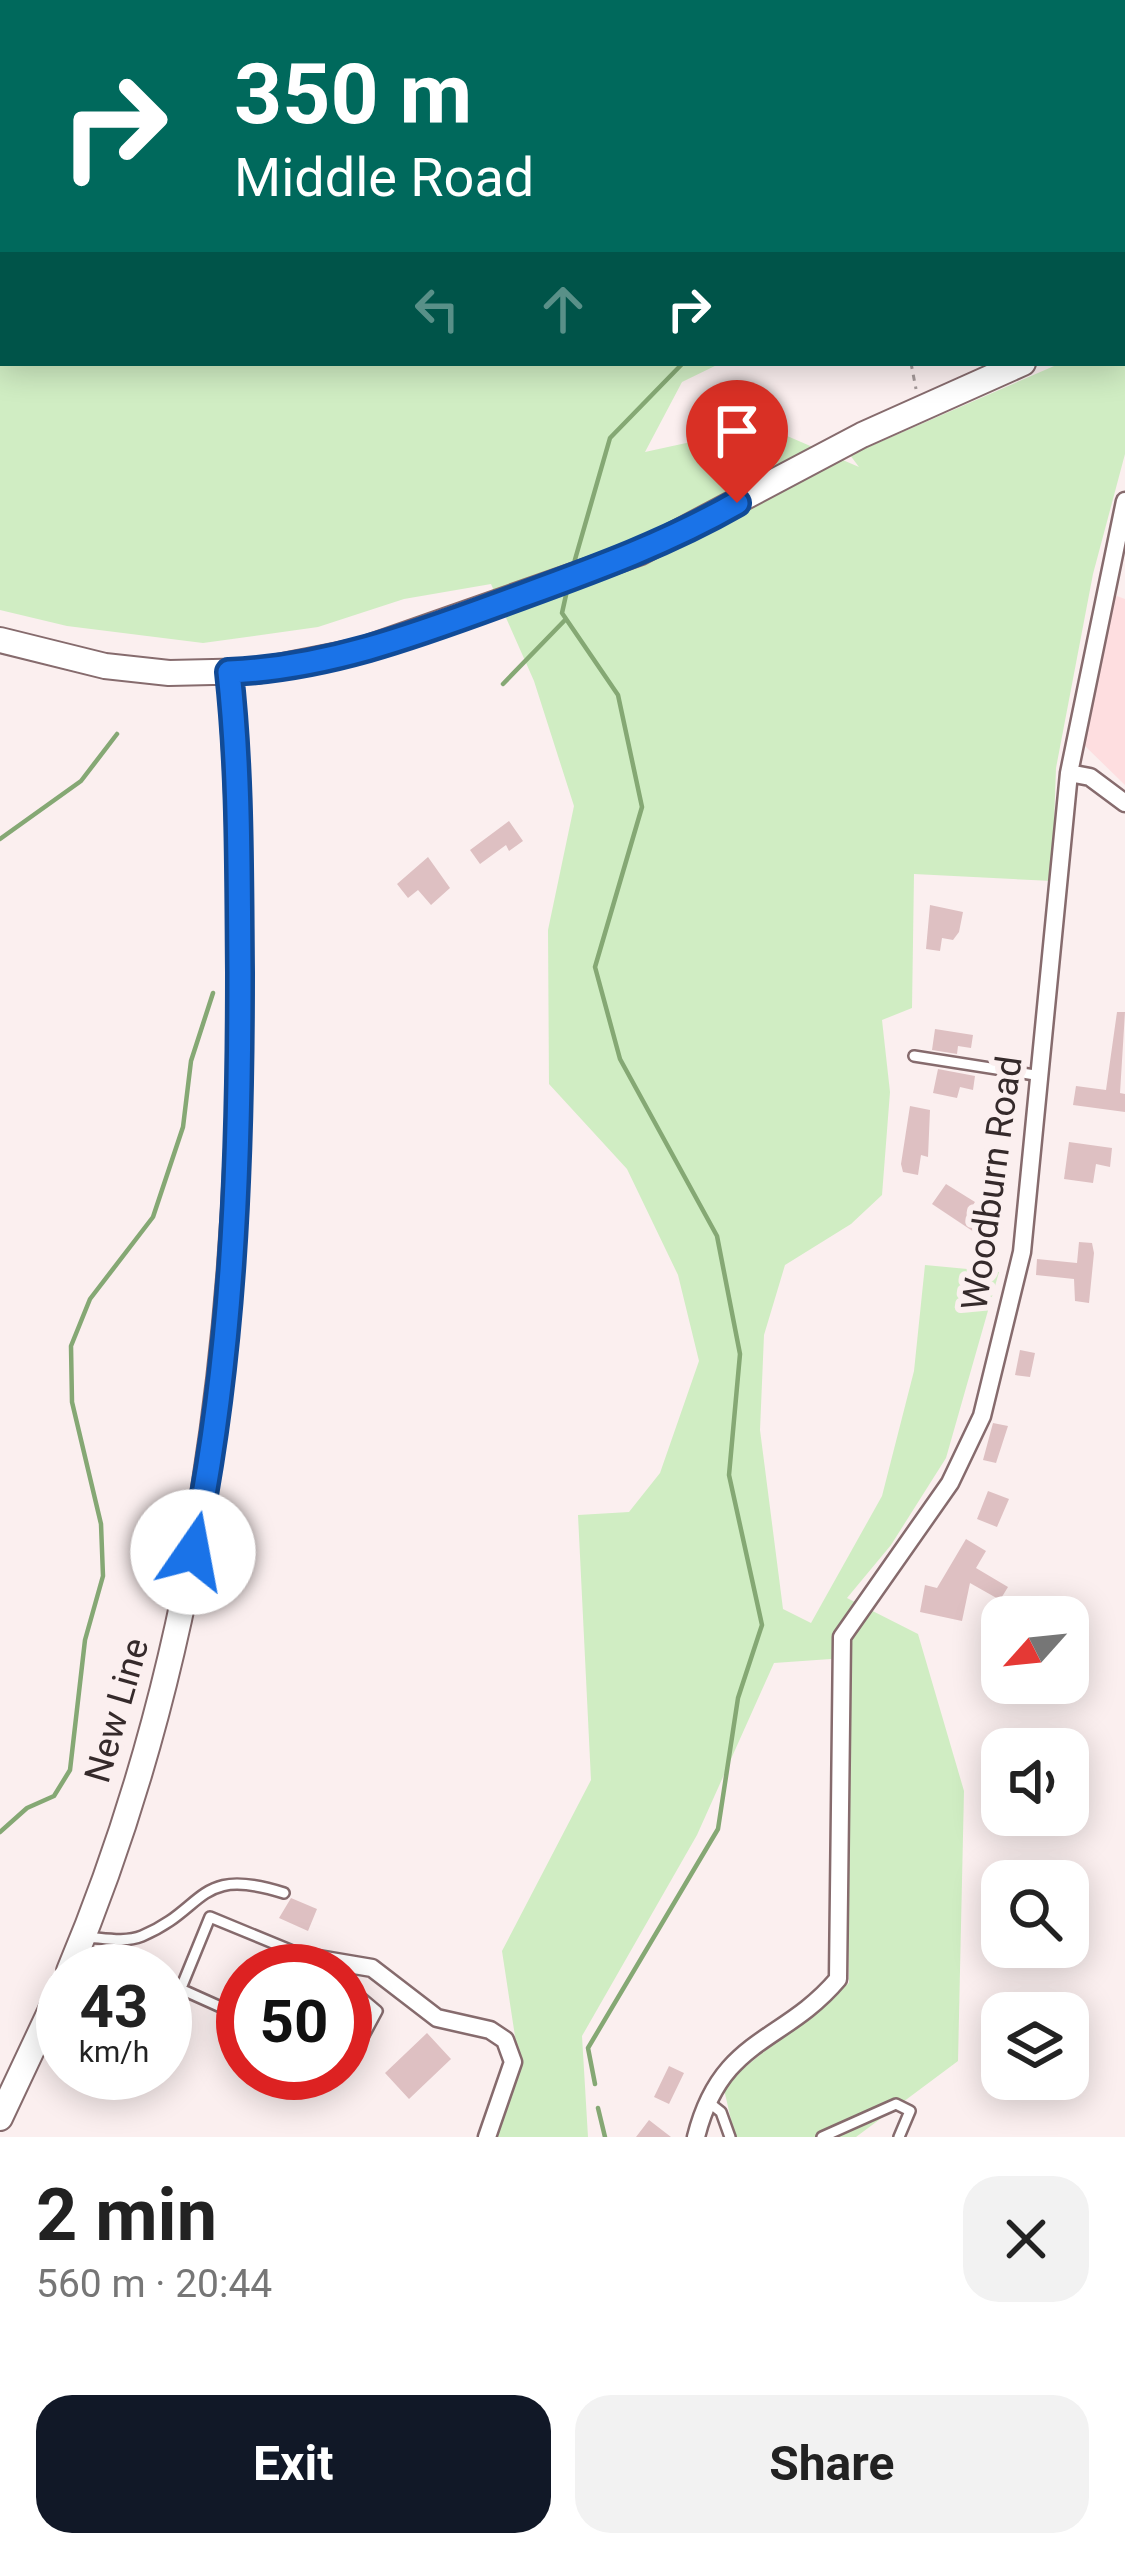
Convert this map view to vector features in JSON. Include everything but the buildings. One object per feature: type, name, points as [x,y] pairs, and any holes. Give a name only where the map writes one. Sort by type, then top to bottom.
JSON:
[{"type":"main road","points":[[0,640],[105,666],[229,672],[359,651],[600,568],[698,525],[862,435],[1015,366]]},
{"type":"main road","name":"New Line","points":[[78,1944],[175,1635],[211,1468],[225,1351],[238,1160],[240,1007],[239,850],[229,672]]},
{"type":"main road","points":[[0,2118],[36,2041]]},
{"type":"street","name":"Woodburn Road","points":[[696,2137],[707,2101],[740,2054],[838,1979],[842,1637],[950,1483],[978,1427],[1022,1252],[1069,773],[1125,500]]},
{"type":"street","points":[[1069,773],[1090,777],[1125,802]]},
{"type":"street","points":[[372,1968],[437,2018],[490,2030],[505,2040],[513,2062],[487,2137]]},
{"type":"lane","points":[[914,1056],[1041,1076]]},
{"type":"lane","points":[[108,1944],[141,1936],[198,1895],[226,1884],[247,1882],[284,1893]]},
{"type":"lane","points":[[192,1961],[210,1917],[275,1944]]},
{"type":"lane","points":[[707,2101],[721,2112],[730,2137]]},
{"type":"lane","points":[[822,2137],[896,2104],[910,2111],[899,2137]]},
{"type":"path","points":[[912,366],[925,407]]},
{"type":"shaded area","points":[[1114,595],[1125,599],[1125,785],[1083,744]]},
{"type":"green space","points":[[0,366],[715,366],[682,382],[645,452],[764,426],[859,467],[850,455],[1054,366],[1125,366],[1125,454],[1093,574],[1056,768],[1052,881],[914,874],[912,1008],[882,1020],[890,1092],[882,1195],[851,1224],[785,1265],[764,1335],[760,1430],[783,1609],[811,1623],[882,1496],[914,1371],[925,1265],[999,1272],[946,1458],[891,1545],[847,1598],[918,1634],[964,1791],[958,2061],[856,2137],[735,2137],[723,2085],[849,1983],[845,1658],[774,1663],[697,1835],[582,2036],[588,2137],[495,2137],[518,2056],[502,1951],[591,1780],[578,1515],[629,1512],[660,1473],[699,1361],[678,1275],[627,1169],[549,1084],[548,930],[574,806],[534,681],[491,584],[404,599],[318,627],[203,643],[67,626],[0,610]]},
{"type":"waterway","points":[[574,563],[610,438],[680,366]]},
{"type":"waterway","points":[[568,586],[562,613],[618,695],[642,807],[595,967],[620,1059],[717,1236],[740,1354],[729,1475],[762,1625],[738,1698],[718,1829],[588,2048],[595,2084]]},
{"type":"waterway","points":[[503,684],[566,619]]},
{"type":"waterway","points":[[0,839],[81,781],[117,734]]},
{"type":"waterway","points":[[0,1832],[27,1808],[54,1796],[70,1770],[85,1640],[103,1576],[101,1524],[72,1402],[71,1346],[90,1299],[153,1217],[183,1127],[191,1061],[213,993]]},
{"type":"waterway","points":[[598,2108],[605,2137]]},
{"type":"route","points":[[193,1552],[211,1468],[225,1351],[238,1160],[239,850],[229,672],[339,656],[416,633],[641,552],[737,503]]}]
